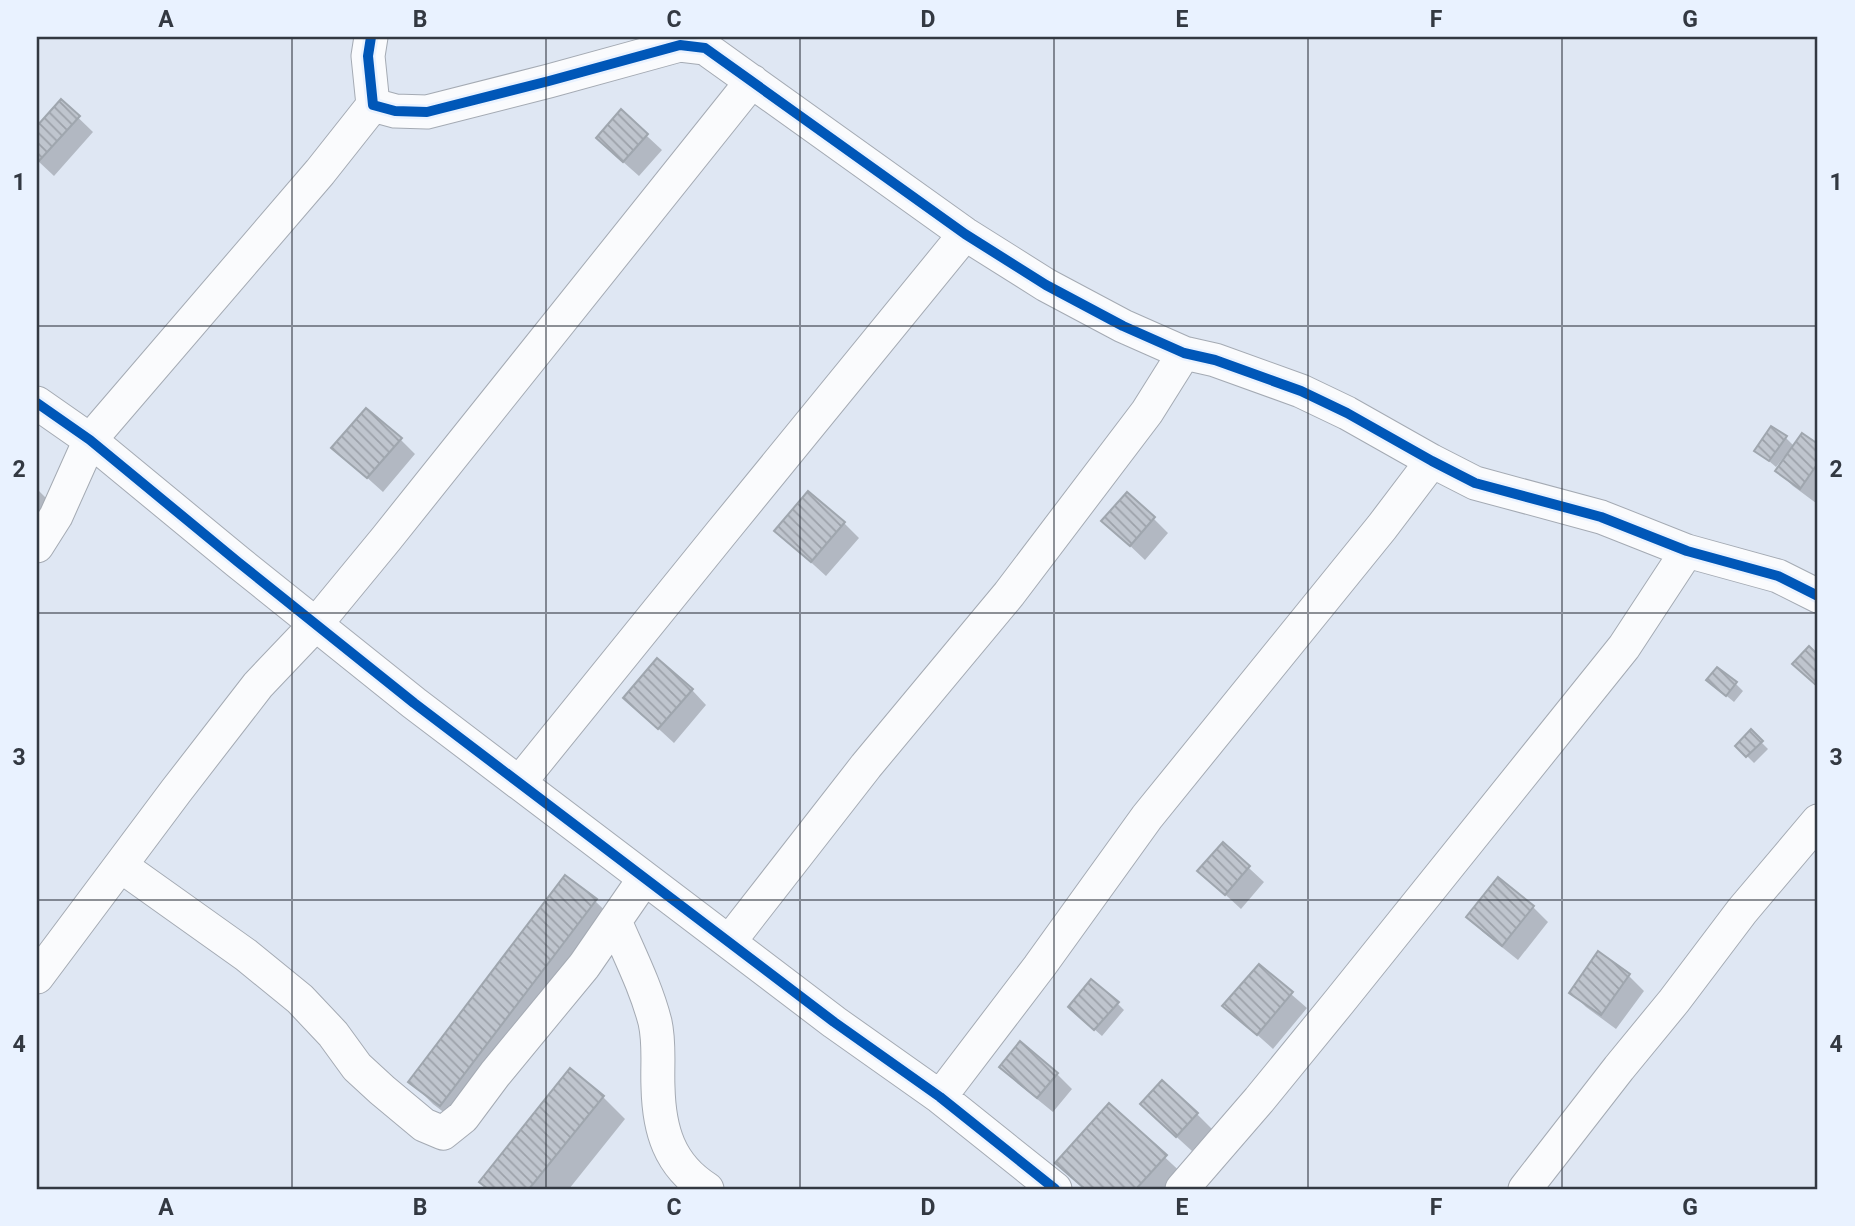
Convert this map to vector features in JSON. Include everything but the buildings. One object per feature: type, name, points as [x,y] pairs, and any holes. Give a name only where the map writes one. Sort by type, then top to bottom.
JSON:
[{"type":"street","points":[[37,546],[56,516],[90,440],[320,172],[373,105],[368,56],[370,37]]},
{"type":"street","points":[[373,105],[395,111],[427,112],[680,45],[705,48],[965,234],[1046,285],[1123,326],[1184,353],[1215,360],[1301,391],[1475,482],[1601,517],[1687,551],[1778,576],[1818,596]]},
{"type":"street","points":[[37,977],[258,685],[316,624],[483,420],[752,81]]},
{"type":"street","points":[[519,783],[965,234]]},
{"type":"street","points":[[729,942],[866,766],[1009,594],[1147,412],[1184,353]]},
{"type":"street","points":[[37,403],[90,440],[414,704],[834,1022],[940,1097],[1055,1189]]},
{"type":"street","points":[[940,1097],[1147,817],[1382,527],[1432,461]]},
{"type":"street","points":[[1182,1189],[1339,1002],[1624,647],[1687,551]]},
{"type":"street","points":[[1525,1189],[1742,911],[1818,821]]},
{"type":"street","points":[[121,866],[246,955],[300,999],[333,1034],[357,1067],[424,1125],[443,1133],[463,1116],[584,966],[644,879]]},
{"type":"street","points":[[615,921],[643,985],[655,1023],[659,1055],[660,1113],[666,1139],[676,1161],[698,1184],[707,1189]]},
{"type":"cycle path","points":[[371,37],[368,56],[373,105],[395,111],[427,112],[680,45],[705,48],[965,234],[1046,285],[1123,326],[1184,353],[1215,360],[1301,391],[1475,483],[1601,517],[1687,551],[1778,576],[1818,596]]},
{"type":"cycle path","points":[[37,403],[90,440],[414,703],[834,1022],[940,1097],[1055,1189]]}]
